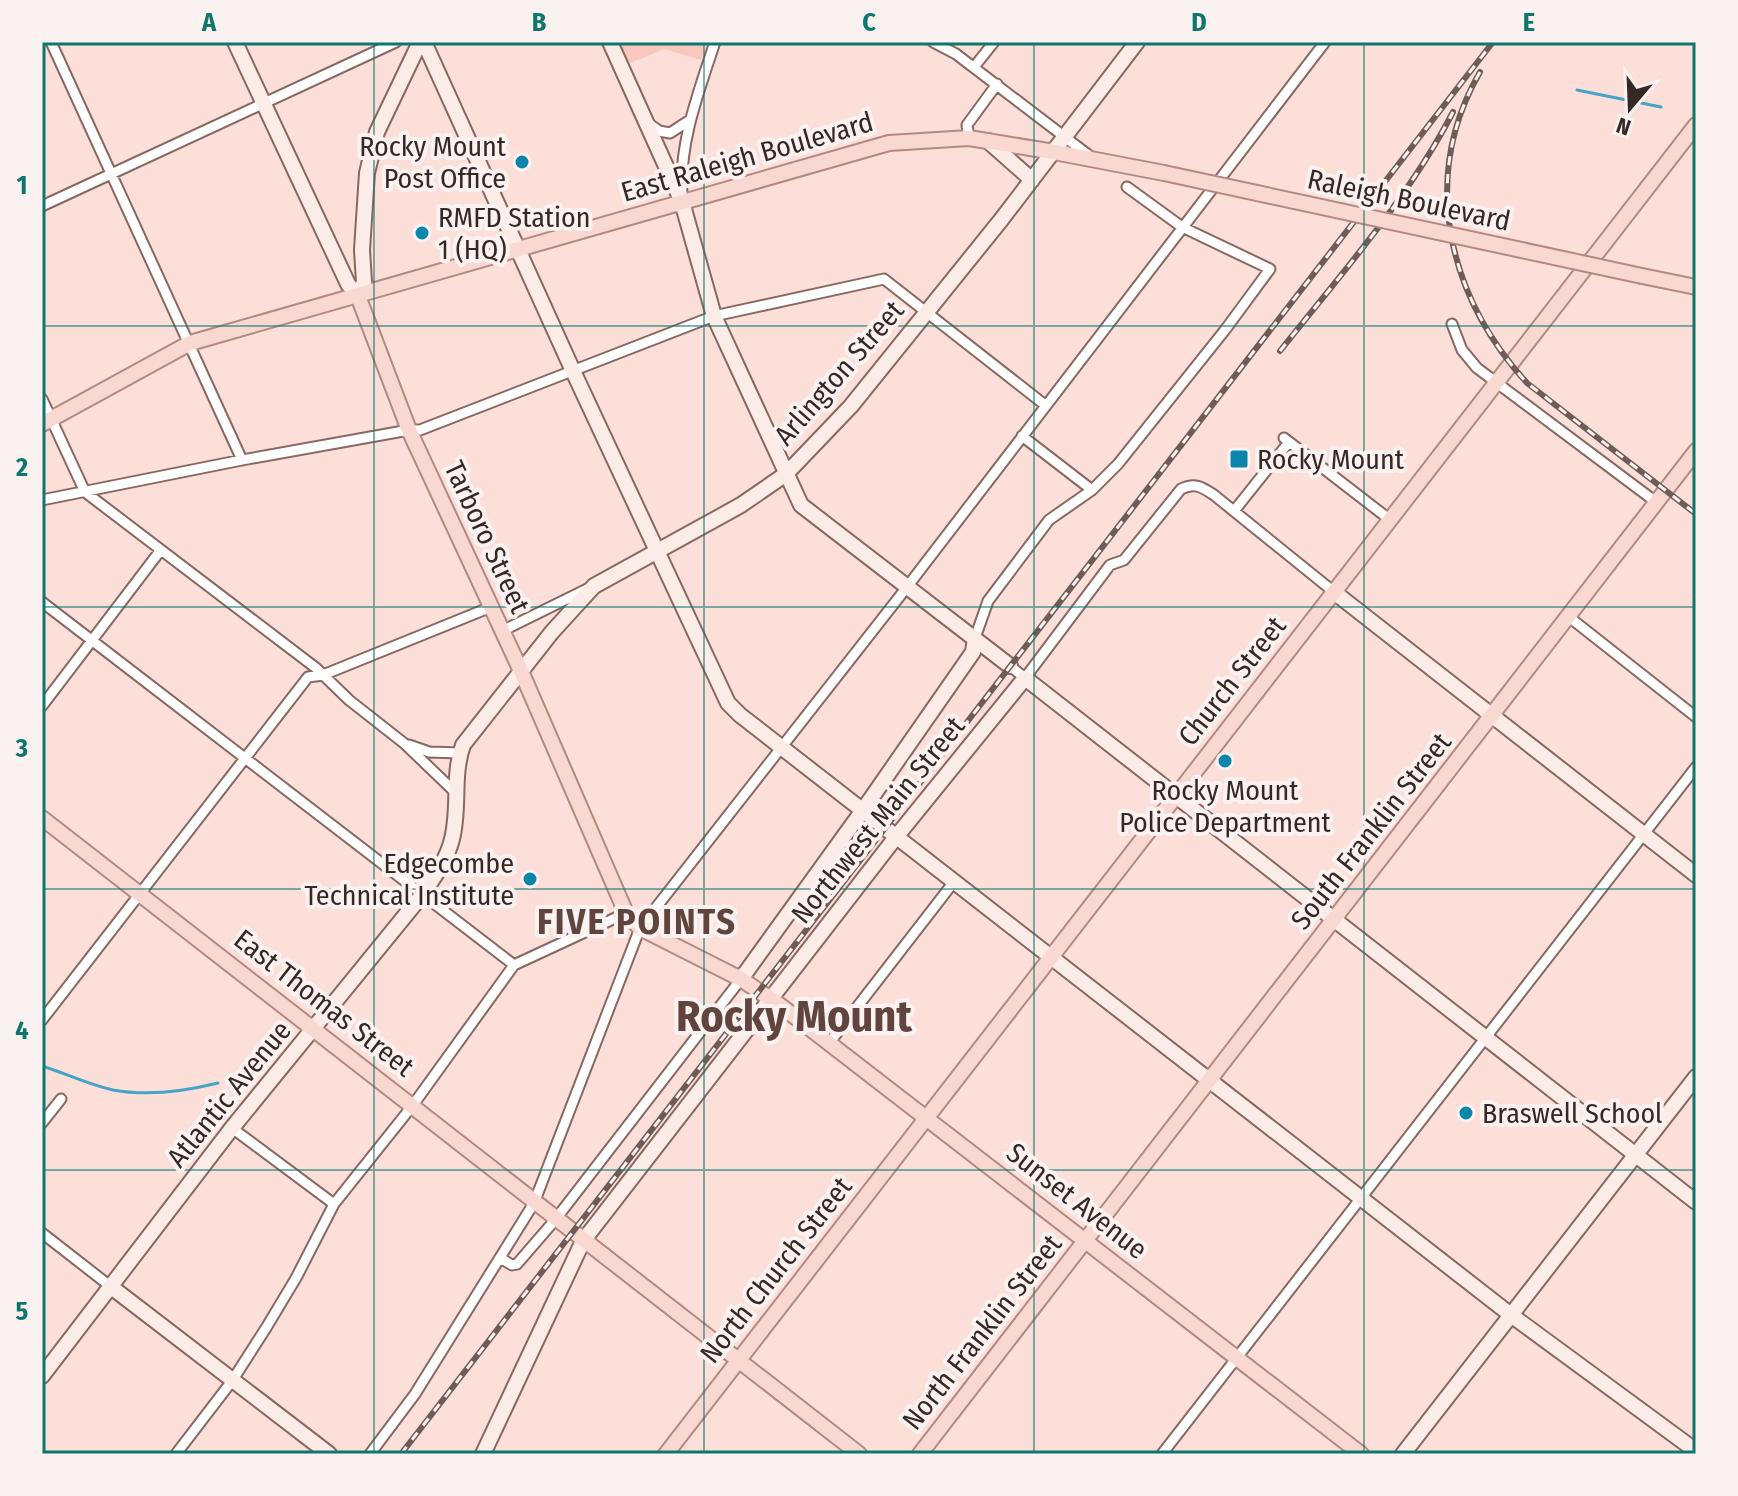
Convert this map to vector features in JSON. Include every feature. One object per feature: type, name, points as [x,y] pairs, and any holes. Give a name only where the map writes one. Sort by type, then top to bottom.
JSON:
[{"type":"main road","name":"Church Street","points":[[927,1118],[1696,125]]},
{"type":"main road","name":"East Raleigh Boulevard","points":[[46,421],[190,343],[889,143],[969,138],[1164,173]]},
{"type":"main road","name":"Raleigh Boulevard","points":[[1164,173],[1696,287]]},
{"type":"main road","name":"Tarboro Street","points":[[358,296],[409,430],[521,671],[626,913],[640,928],[741,979],[765,995]]},
{"type":"main road","name":"South Franklin Street","points":[[1084,1241],[1696,451]]},
{"type":"main road","name":"East Thomas Street","points":[[42,818],[859,1454]]},
{"type":"main road","name":"Sunset Avenue","points":[[765,995],[830,1042],[1361,1454]]},
{"type":"main road","name":"North Church Street","points":[[666,1454],[927,1118]]},
{"type":"main road","name":"North Franklin Street","points":[[920,1454],[1084,1241]]},
{"type":"street","points":[[51,42],[242,460]]},
{"type":"street","name":"Tarboro Street","points":[[235,42],[348,284],[358,296]]},
{"type":"street","points":[[42,206],[396,42]]},
{"type":"street","points":[[422,42],[728,703],[953,883],[1511,1315],[1696,1451]]},
{"type":"street","points":[[358,296],[364,282],[362,250],[367,173],[377,132],[422,42]]},
{"type":"street","points":[[610,42],[682,202],[714,316],[801,505],[1696,1202]]},
{"type":"street","points":[[682,202],[681,178],[690,120],[715,42]]},
{"type":"street","points":[[933,42],[974,67],[1095,160]]},
{"type":"street","points":[[974,67],[994,42]]},
{"type":"street","name":"Arlington Street","points":[[521,671],[576,603],[594,586],[741,505],[786,474],[851,406],[1066,138],[1137,42]]},
{"type":"street","points":[[370,1454],[415,1394],[534,1203],[640,928],[907,587],[1321,44]]},
{"type":"street","points":[[969,138],[967,125],[997,84]]},
{"type":"street","points":[[646,122],[659,131],[670,133],[690,120]]},
{"type":"street","points":[[988,141],[1032,180]]},
{"type":"street","points":[[500,1258],[508,1264],[517,1264],[555,1220],[741,979],[973,652],[988,601],[1049,520],[1092,490],[1118,464],[1270,269],[1182,227],[1127,187]]},
{"type":"street","points":[[42,500],[242,460],[420,430],[714,316],[884,279],[1045,405]]},
{"type":"street","points":[[1452,324],[1470,361],[1656,502]]},
{"type":"street","points":[[42,399],[46,421],[85,492],[323,675],[405,744],[456,793]]},
{"type":"street","points":[[1022,436],[1092,490]]},
{"type":"street","points":[[1234,511],[1287,440],[1389,519]]},
{"type":"street","name":"Northwest Main Street","points":[[483,1454],[577,1237],[890,833],[1025,678],[1110,565],[1124,560],[1181,489],[1199,486],[1334,592]]},
{"type":"street","points":[[42,706],[160,551]]},
{"type":"street","points":[[502,631],[594,586]]},
{"type":"street","points":[[1334,592],[1696,875]]},
{"type":"street","points":[[42,602],[514,965]]},
{"type":"street","points":[[42,1020],[308,677],[323,675],[491,607]]},
{"type":"street","points":[[1569,617],[1696,717]]},
{"type":"street","name":"Atlantic Avenue","points":[[42,1376],[232,1128],[422,895],[444,863],[452,840],[463,745],[521,671]]},
{"type":"street","points":[[405,744],[429,752],[460,753]]},
{"type":"street","points":[[1162,1454],[1696,767]]},
{"type":"street","points":[[830,1042],[953,883]]},
{"type":"street","points":[[176,1454],[232,1381],[296,1278],[334,1204],[413,1105],[514,965],[626,913]]},
{"type":"street","points":[[1403,1454],[1696,1077]]},
{"type":"street","points":[[42,1123],[61,1099]]},
{"type":"street","points":[[232,1128],[334,1204]]},
{"type":"street","points":[[42,1233],[329,1454]]},
{"type":"shaded area","points":[[618,42],[707,42],[701,60],[664,49],[628,64]]},
{"type":"waterway","points":[[1577,90],[1661,107]]},
{"type":"waterway","points":[[42,1066],[95,1085],[126,1092],[166,1092],[218,1083]]},
{"type":"railway","points":[[401,1454],[1493,42]]},
{"type":"railway","points":[[1480,72],[1461,112],[1450,153],[1447,194],[1451,235],[1461,274],[1478,313],[1500,349],[1527,383],[1696,514]]},
{"type":"railway","points":[[1280,351],[1395,206],[1453,112]]},
{"type":"place","name":"Rocky Mount Post Office","points":[[522,162]]},
{"type":"place","name":"RMFD Station 1 (HQ)","points":[[422,233]]},
{"type":"place","name":"Rocky Mount","points":[[1239,459]]},
{"type":"place","name":"Rocky Mount Police Department","points":[[1225,761]]},
{"type":"place","name":"Edgecombe Technical Institute","points":[[530,879]]},
{"type":"place","name":"Braswell School","points":[[1466,1113]]},
{"type":"district","name":"FIVE POINTS","points":[[637,922]]},
{"type":"district","name":"Rocky Mount","points":[[794,1016]]}]
